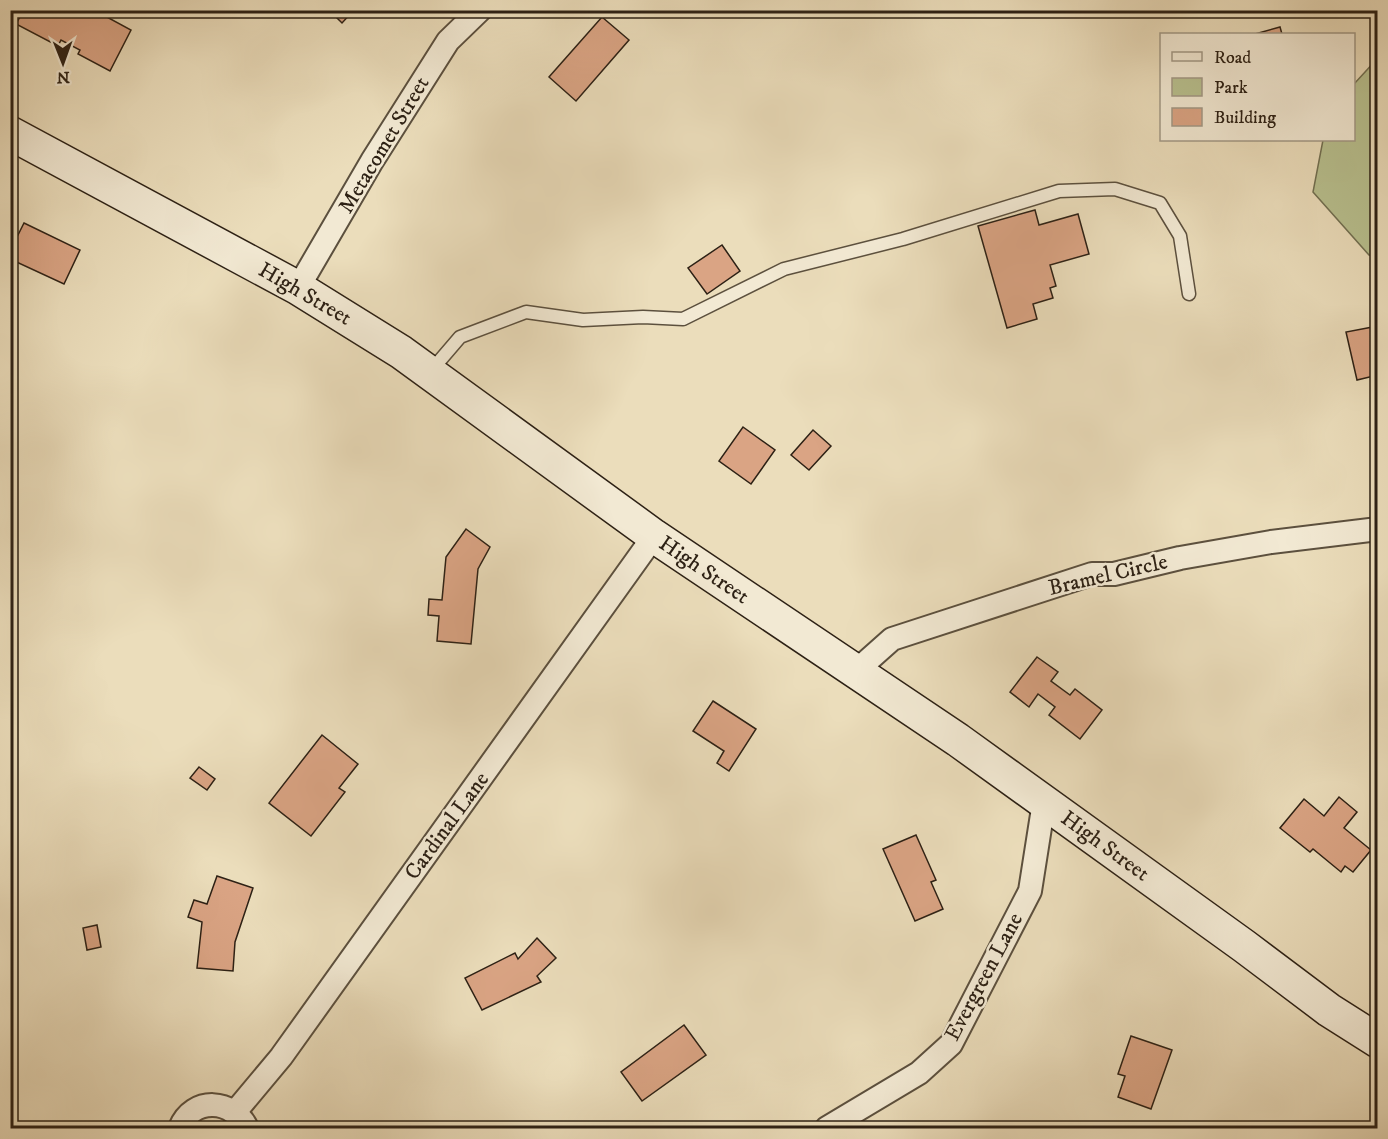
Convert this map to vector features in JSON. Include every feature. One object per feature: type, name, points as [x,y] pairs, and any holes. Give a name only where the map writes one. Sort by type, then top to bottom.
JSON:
[{"type":"street","name":"Metacomet Street","points":[[298,288],[372,161],[448,41],[480,10]]},
{"type":"street","name":"High Street","points":[[10,133],[298,288],[401,352],[654,537],[958,740],[1329,1010],[1377,1041]]},
{"type":"street","name":"Bramel Circle","points":[[856,671],[892,639],[1092,574],[1114,574],[1180,558],[1271,542],[1377,529]]},
{"type":"street","name":"Cardinal Lane","points":[[180,1128],[191,1113],[201,1107],[213,1105],[224,1106],[241,1120],[281,1057],[654,537]]},
{"type":"street","name":"Evergreen Lane","points":[[827,1128],[919,1073],[951,1044],[1030,891],[1044,802]]},
{"type":"lane","points":[[429,372],[460,337],[526,312],[583,320],[643,317],[683,319],[784,268],[903,239],[1059,191],[1115,189],[1160,202],[1180,236],[1189,294]]},
{"type":"green space","points":[[1377,59],[1377,256],[1369,255],[1313,192],[1323,141],[1355,141],[1355,83]]},
{"type":"building","points":[[24,10],[94,10],[131,30],[110,71],[78,54],[80,50],[61,40],[58,46],[16,24]]},
{"type":"building","points":[[329,10],[354,10],[342,23]]},
{"type":"building","points":[[602,17],[629,40],[576,101],[549,77]]},
{"type":"building","points":[[1280,27],[1282,33],[1259,33]]},
{"type":"building","points":[[1035,210],[1039,225],[1078,214],[1089,254],[1050,265],[1056,286],[1050,288],[1053,298],[1033,304],[1037,319],[1007,328],[978,226]]},
{"type":"building","points":[[24,223],[80,250],[64,284],[10,259],[10,251]]},
{"type":"building","points":[[722,245],[740,271],[707,294],[688,268]]},
{"type":"building","points":[[1378,326],[1378,375],[1357,380],[1346,332]]},
{"type":"building","points":[[743,427],[775,450],[751,484],[719,461]]},
{"type":"building","points":[[813,430],[831,446],[809,470],[791,455]]},
{"type":"building","points":[[466,529],[490,547],[478,569],[471,644],[437,641],[439,616],[428,615],[429,599],[442,600],[446,557]]},
{"type":"building","points":[[1037,657],[1058,672],[1051,681],[1070,695],[1075,689],[1102,710],[1080,739],[1049,715],[1055,707],[1038,694],[1029,707],[1010,692]]},
{"type":"building","points":[[713,701],[756,729],[729,771],[717,763],[724,751],[693,731]]},
{"type":"building","points":[[322,735],[358,764],[339,788],[345,792],[311,836],[269,803]]},
{"type":"building","points":[[199,767],[215,779],[207,790],[190,778]]},
{"type":"building","points":[[1339,797],[1357,812],[1344,828],[1371,850],[1353,872],[1345,866],[1341,872],[1313,849],[1310,852],[1280,828],[1304,799],[1324,816]]},
{"type":"building","points":[[916,835],[936,880],[931,882],[943,909],[915,921],[883,849]]},
{"type":"building","points":[[217,876],[253,888],[235,942],[233,971],[197,968],[202,922],[188,917],[194,900],[207,904]]},
{"type":"building","points":[[97,925],[101,947],[87,950],[83,928]]},
{"type":"building","points":[[537,938],[556,958],[537,976],[541,982],[482,1010],[465,978],[515,953],[518,959]]},
{"type":"building","points":[[684,1025],[706,1055],[642,1101],[621,1072]]},
{"type":"building","points":[[1131,1036],[1172,1050],[1151,1109],[1118,1097],[1125,1076],[1118,1074]]}]
